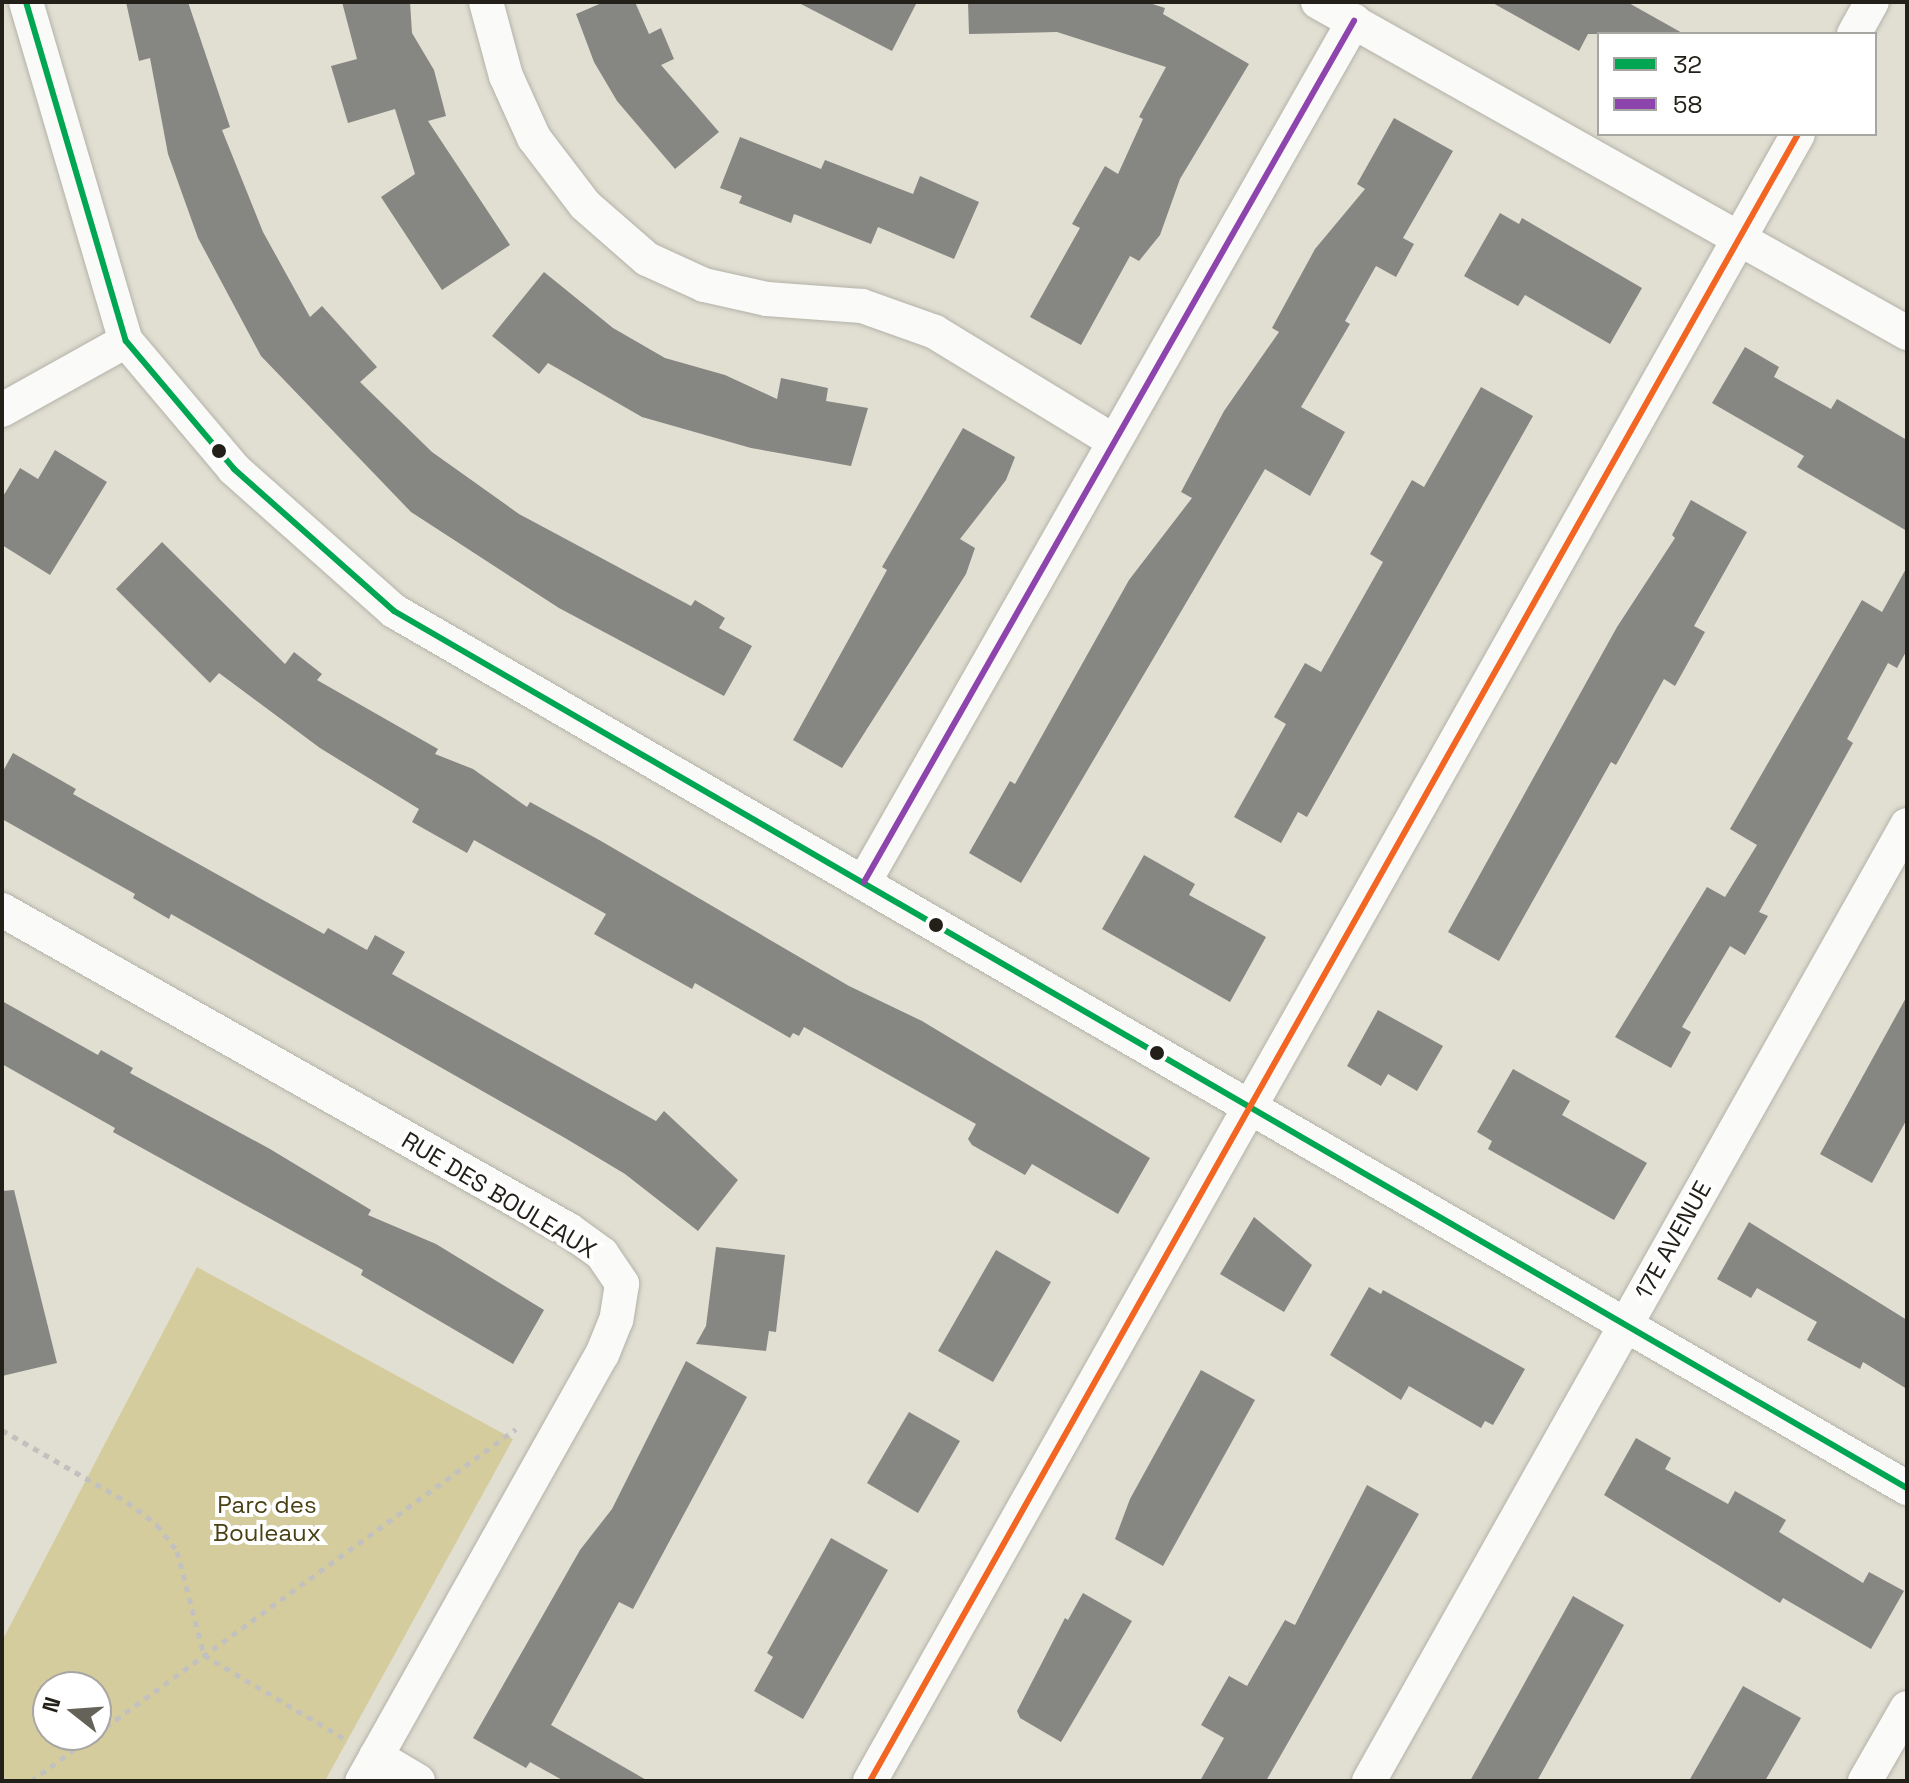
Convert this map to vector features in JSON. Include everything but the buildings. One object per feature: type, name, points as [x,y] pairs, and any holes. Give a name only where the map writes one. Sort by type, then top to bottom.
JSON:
[{"type":"street","points":[[26,2],[126,341],[234,469],[394,611],[864,882],[1624,1328],[1907,1488]]},
{"type":"street","points":[[486,2],[506,76],[534,138],[585,205],[647,259],[704,285],[767,299],[862,306],[935,332],[1112,440]]},
{"type":"street","points":[[1318,2],[1740,236],[1907,333]]},
{"type":"street","points":[[1855,32],[1872,2]]},
{"type":"street","points":[[864,882],[1112,440],[1354,21]]},
{"type":"street","points":[[870,1781],[1797,136]]},
{"type":"street","points":[[2,410],[126,341]]},
{"type":"street","name":"17E AVENUE","points":[[1369,1781],[1907,825]]},
{"type":"street","name":"RUE DES BOULEAUX","points":[[2,910],[569,1230],[602,1254],[622,1284],[616,1320],[602,1354],[369,1769]]},
{"type":"street","points":[[1865,1781],[1907,1708]]},
{"type":"street","points":[[369,1769],[418,1781]]},
{"type":"path","points":[[112,1722],[525,1422]]},
{"type":"path","points":[[2,1430],[127,1502],[157,1525],[177,1551],[204,1655],[369,1769]]},
{"type":"path","points":[[31,1781],[72,1751]]},
{"type":"green space","name":"Parc des Bouleaux","points":[[197,1267],[513,1439],[325,1781],[2,1781],[2,1641]]},
{"type":"transit line","name":"32","points":[[26,2],[126,341],[234,469],[394,611],[1907,1488]]},
{"type":"transit line","name":"58","points":[[864,882],[1354,21]]},
{"type":"transit line","points":[[870,1781],[1797,136]]}]
